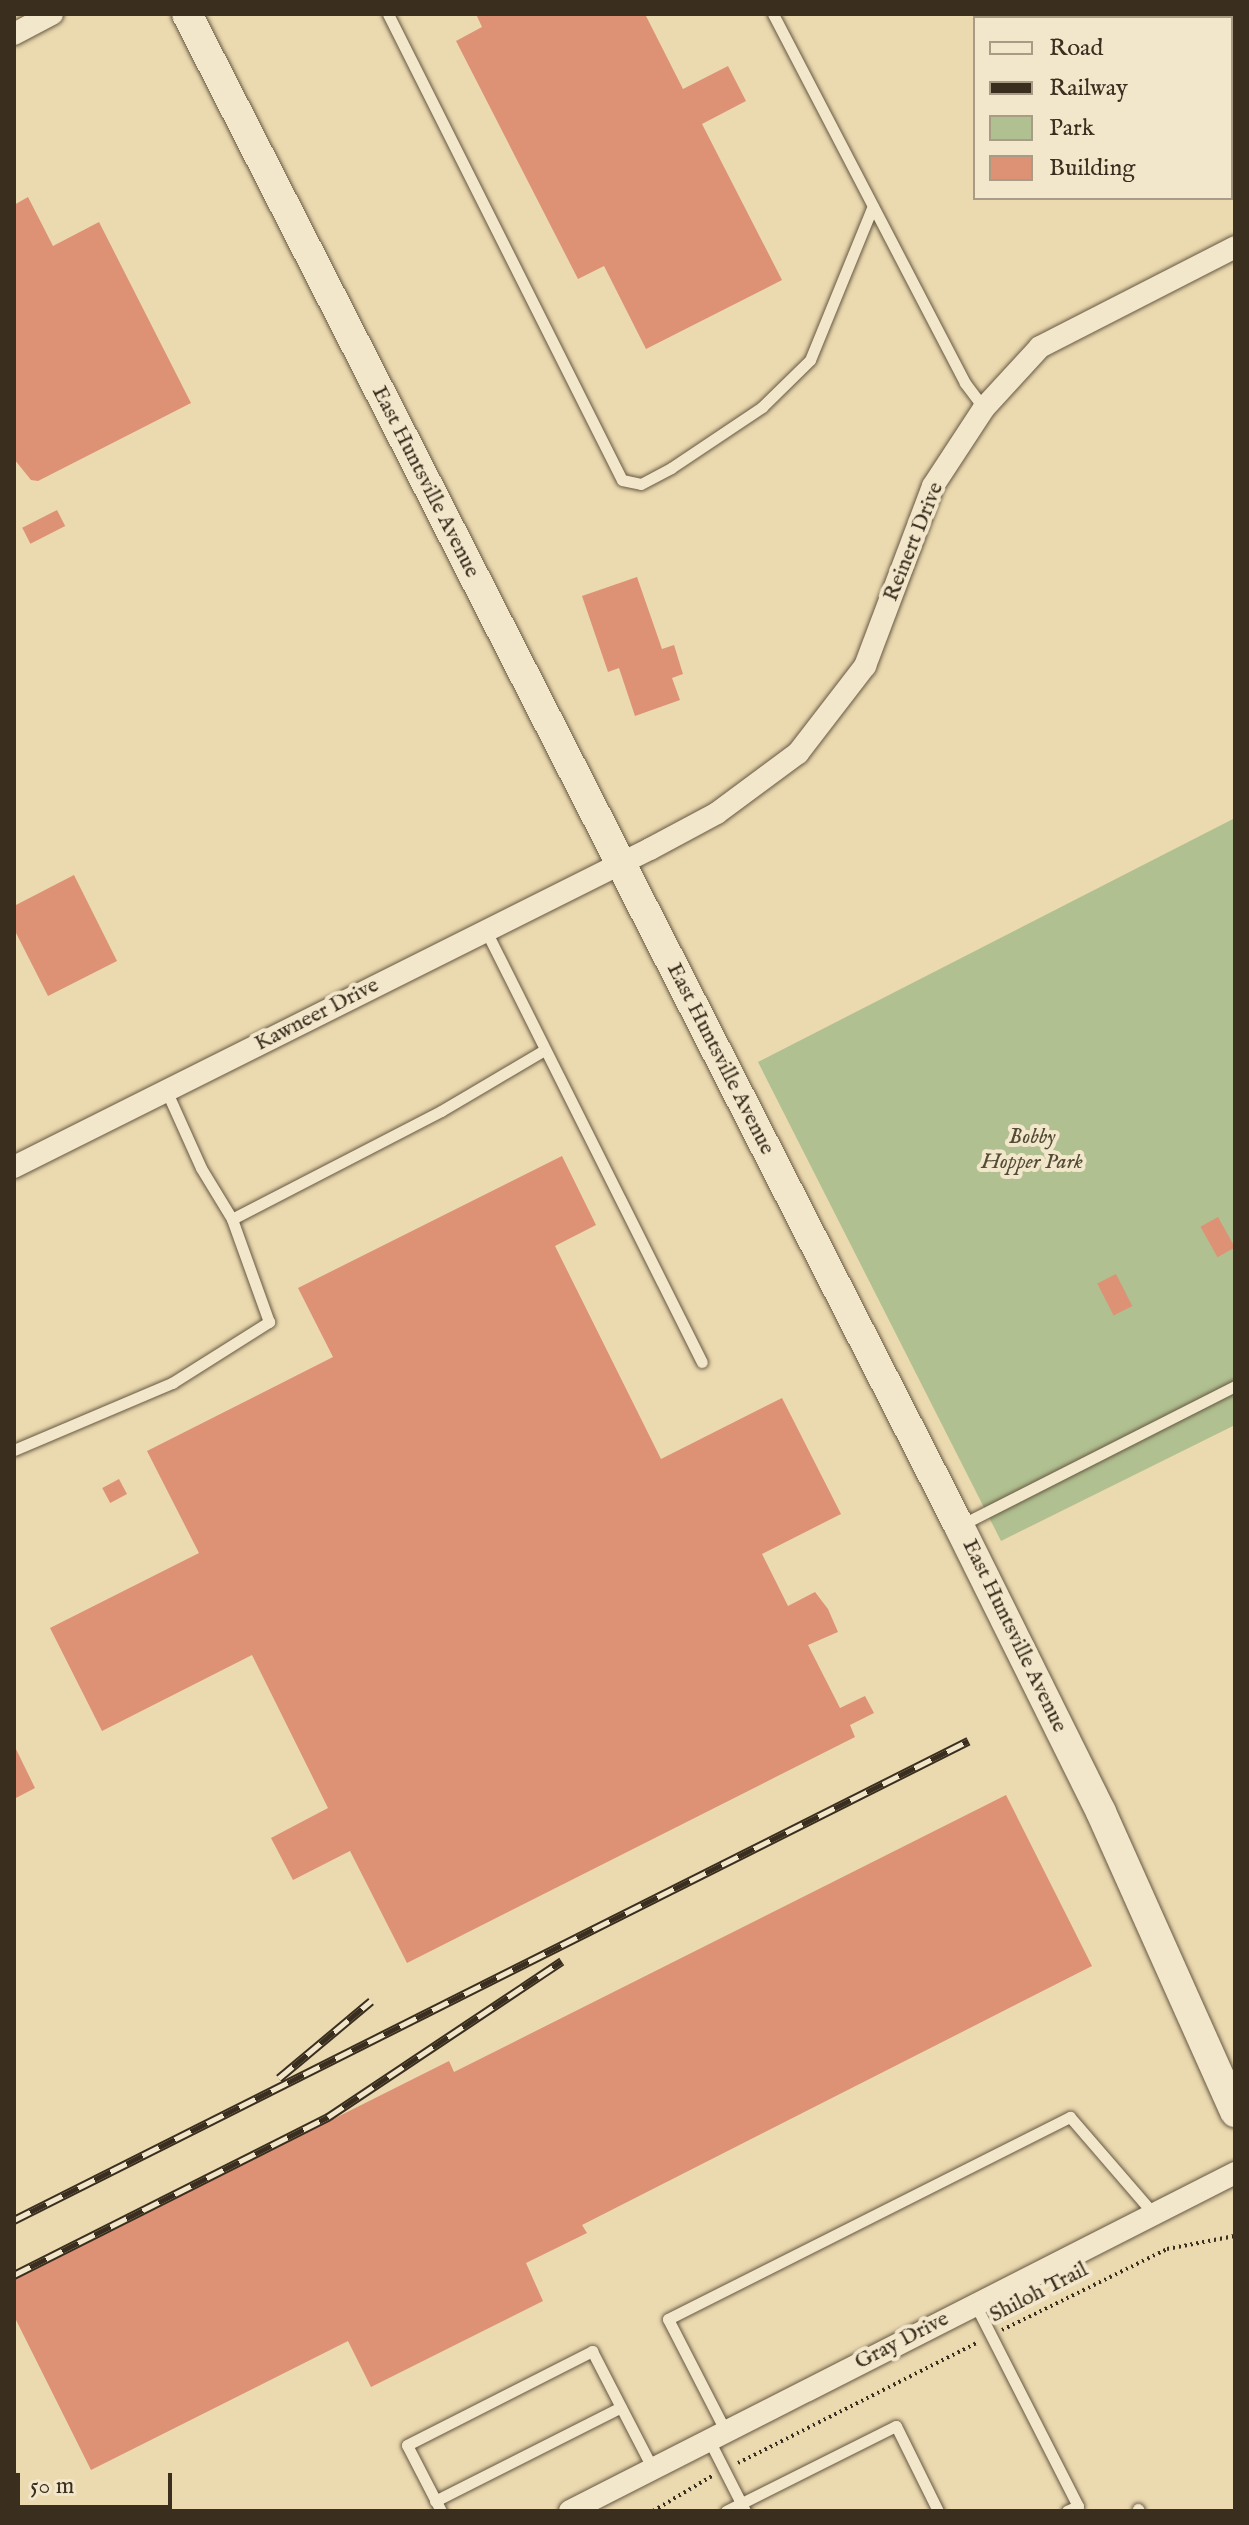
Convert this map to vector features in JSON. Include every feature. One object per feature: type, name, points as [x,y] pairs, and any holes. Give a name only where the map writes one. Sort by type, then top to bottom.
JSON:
[{"type":"main road","name":"East Huntsville Avenue","points":[[187,14],[959,1526],[1101,1812],[1235,2112]]},
{"type":"street","points":[[21,25],[52,14]]},
{"type":"street","name":"Reinert Drive","points":[[620,863],[717,813],[798,753],[865,666],[933,486],[984,408],[1040,347],[1235,247]]},
{"type":"street","name":"Kawneer Drive","points":[[14,1167],[620,863]]},
{"type":"street","name":"Gray Drive","points":[[570,2511],[1235,2173]]},
{"type":"lane","points":[[388,14],[622,480],[641,484],[671,468],[762,407],[810,360],[873,206]]},
{"type":"lane","points":[[773,14],[965,383],[984,408]]},
{"type":"lane","points":[[486,930],[543,1051],[702,1362]]},
{"type":"lane","points":[[232,1219],[441,1111],[543,1051]]},
{"type":"lane","points":[[14,1450],[172,1383],[269,1322],[232,1219],[201,1168],[166,1090]]},
{"type":"lane","points":[[959,1526],[1235,1386]]},
{"type":"lane","points":[[743,2507],[725,2469],[717,2436],[668,2319],[1070,2117],[1153,2213]]},
{"type":"lane","points":[[975,2304],[1078,2506],[1067,2511]]},
{"type":"lane","points":[[621,2407],[438,2506],[407,2445],[592,2351],[621,2407],[653,2469]]},
{"type":"lane","points":[[726,2511],[743,2507],[896,2426],[938,2511]]},
{"type":"path","name":"Shiloh Trail","points":[[653,2511],[725,2469],[1138,2261],[1167,2249],[1235,2236]]},
{"type":"green space","name":"Bobby Hopper Park","points":[[1235,818],[1235,1425],[1001,1541],[758,1062]]},
{"type":"building","points":[[476,14],[645,14],[683,89],[728,66],[746,101],[702,124],[782,280],[646,349],[604,266],[578,279],[456,41],[482,27]]},
{"type":"building","points":[[28,197],[53,246],[99,222],[191,403],[38,481],[31,480],[14,459],[14,205]]},
{"type":"building","points":[[57,510],[65,526],[30,544],[22,528]]},
{"type":"building","points":[[637,577],[662,649],[674,645],[683,674],[672,678],[680,700],[635,716],[619,668],[608,672],[582,596]]},
{"type":"building","points":[[74,875],[117,961],[48,996],[14,929],[14,906]]},
{"type":"building","points":[[562,1156],[596,1225],[555,1246],[661,1459],[782,1398],[841,1514],[762,1554],[788,1606],[815,1592],[828,1609],[838,1632],[808,1645],[840,1708],[865,1696],[874,1713],[850,1725],[855,1737],[407,1963],[350,1851],[293,1880],[271,1838],[328,1808],[252,1655],[102,1731],[50,1628],[199,1553],[147,1451],[333,1357],[298,1288]]},
{"type":"building","points":[[1218,1217],[1235,1248],[1217,1257],[1201,1227]]},
{"type":"building","points":[[1116,1274],[1132,1306],[1114,1316],[1097,1284]]},
{"type":"building","points":[[119,1479],[127,1494],[110,1503],[102,1488]]},
{"type":"building","points":[[14,1745],[35,1788],[14,1799]]},
{"type":"building","points":[[1006,1795],[1092,1966],[582,2225],[587,2233],[526,2263],[543,2301],[371,2387],[348,2341],[91,2470],[14,2316],[14,2279],[449,2061],[454,2072]]},
{"type":"railway","points":[[14,2220],[968,1741]]},
{"type":"railway","points":[[14,2275],[328,2117],[562,1961]]},
{"type":"railway","points":[[279,2078],[371,2001]]}]
